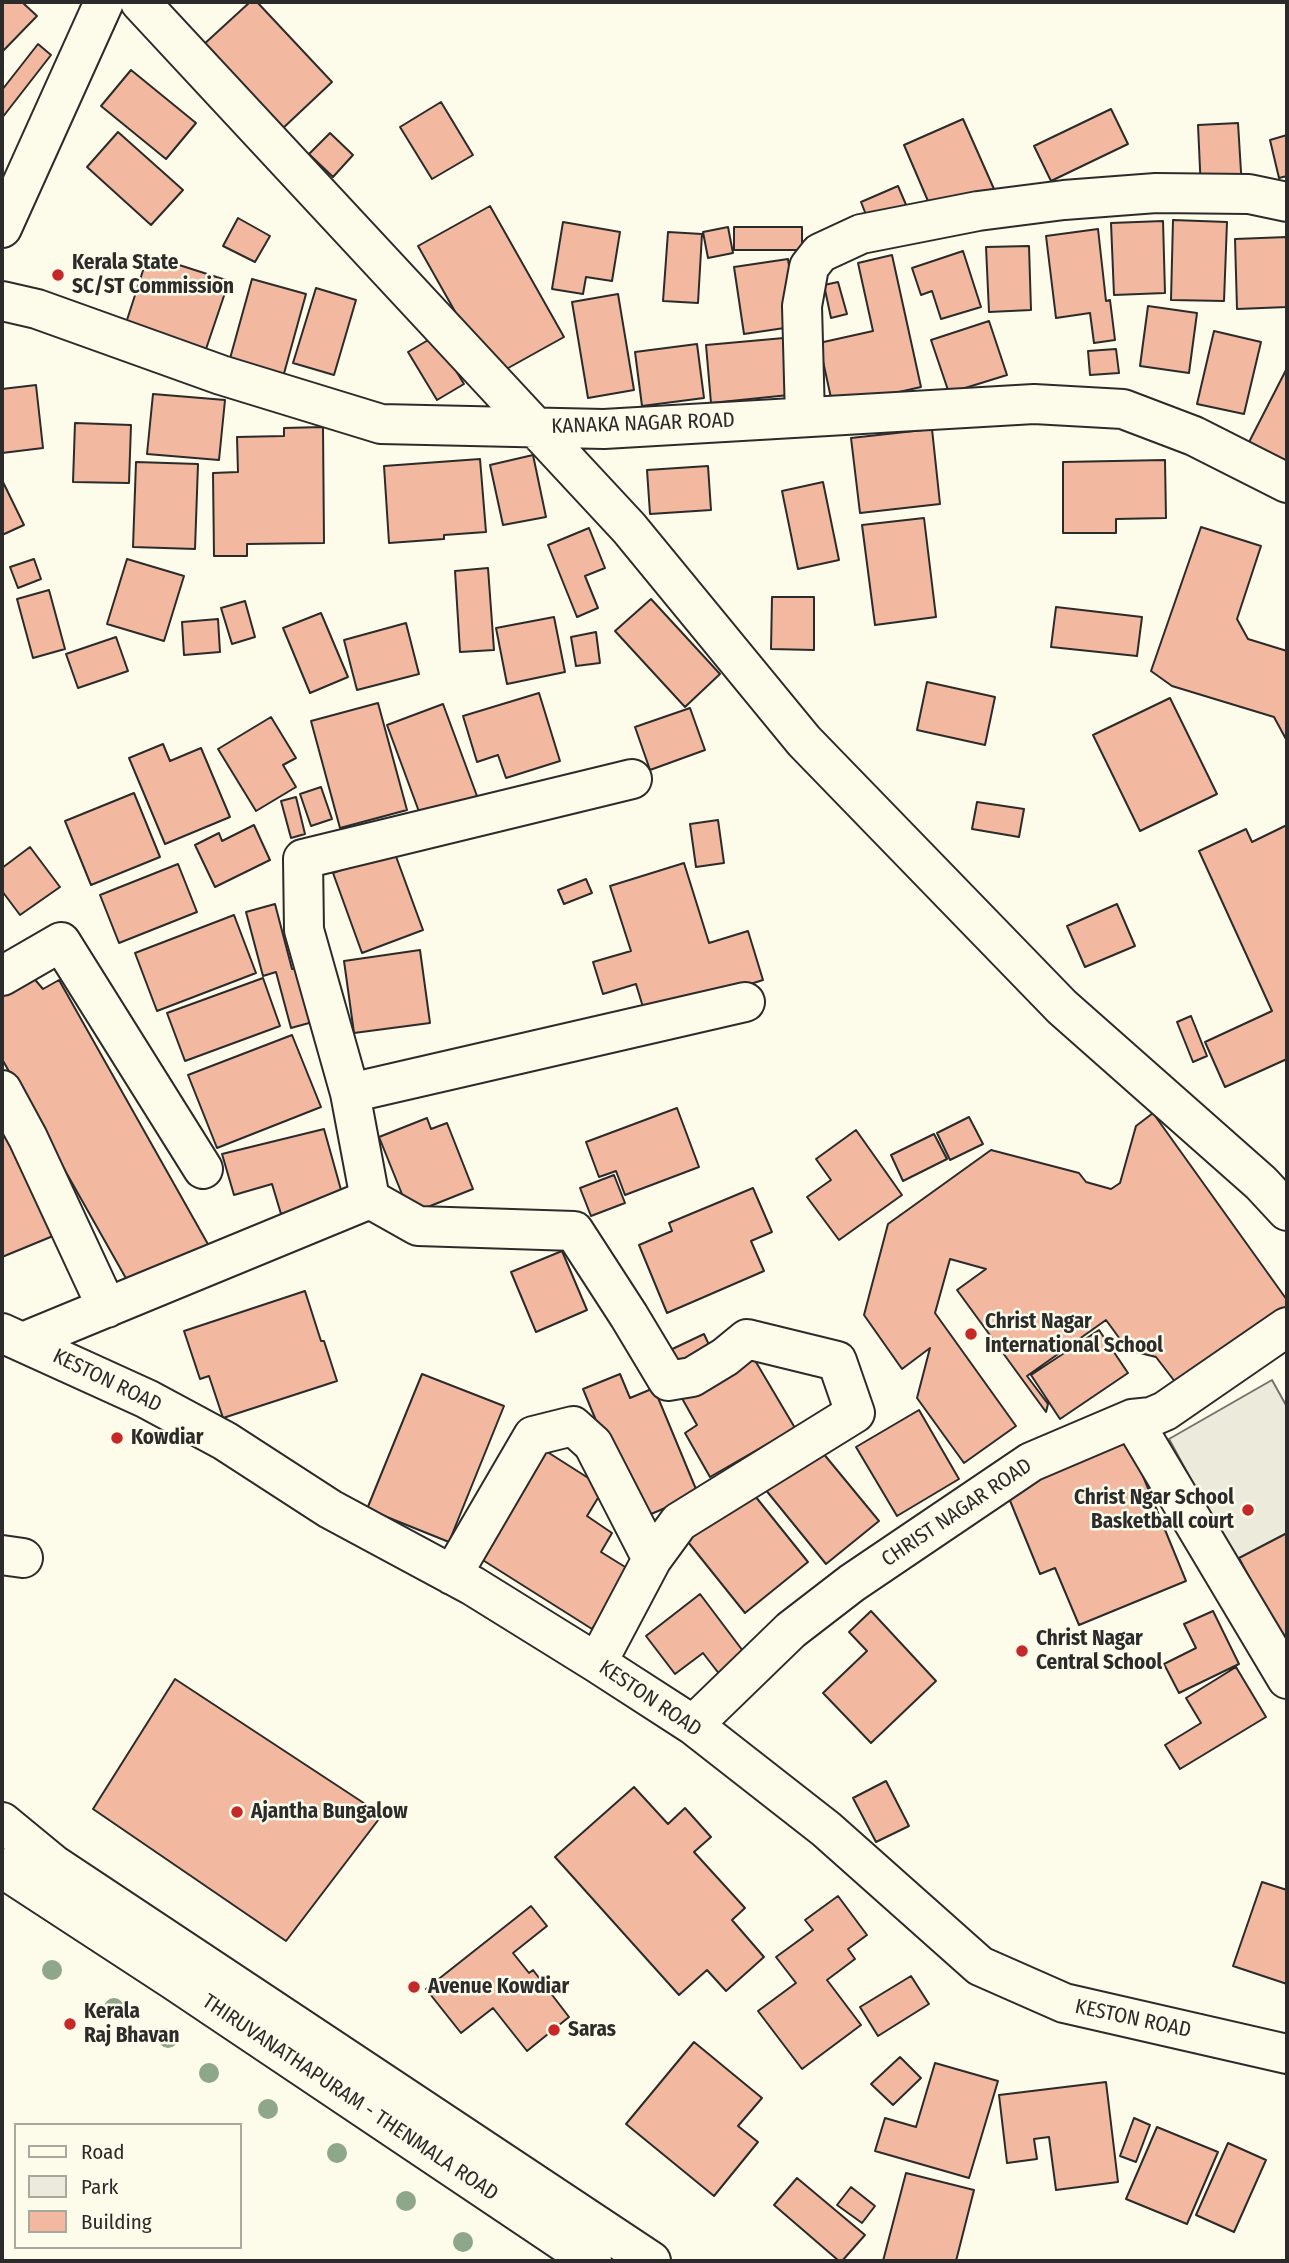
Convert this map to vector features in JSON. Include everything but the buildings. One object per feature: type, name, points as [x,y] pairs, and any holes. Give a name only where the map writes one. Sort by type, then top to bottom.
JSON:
[{"type":"street","points":[[2,228],[104,2]]},
{"type":"street","points":[[140,2],[629,528],[804,741],[1062,1007],[1261,1183],[1287,1211]]},
{"type":"street","points":[[805,417],[802,306],[809,267],[820,253],[862,234],[978,211],[1064,200],[1156,193],[1249,194],[1287,202]]},
{"type":"street","name":"KANAKA NAGAR ROAD","points":[[2,300],[37,309],[221,375],[381,424],[604,429],[1034,404],[1122,409],[1194,436],[1287,483]]},
{"type":"street","points":[[597,1663],[652,1559],[679,1522],[855,1413],[837,1361],[747,1339],[725,1357],[692,1377],[668,1381],[574,1231],[418,1226],[370,1199],[350,1093],[304,930],[303,859],[632,779]]},
{"type":"street","points":[[2,976],[61,942],[203,1169]]},
{"type":"street","points":[[350,1093],[746,1002]]},
{"type":"street","points":[[2,1090],[107,1308]]},
{"type":"street","points":[[13,1337],[107,1308],[370,1199]]},
{"type":"street","name":"CHRIST NAGAR ROAD","points":[[693,1726],[791,1630],[852,1583],[1031,1462],[1132,1419],[1151,1418],[1165,1411],[1287,1327]]},
{"type":"street","name":"KESTON ROAD","points":[[13,1337],[147,1399],[225,1441],[330,1509],[452,1575],[597,1663],[693,1726],[826,1829],[980,1966],[1064,2003],[1287,2054]]},
{"type":"street","points":[[1132,1419],[1287,1679]]},
{"type":"street","points":[[452,1575],[533,1436],[573,1426],[593,1444],[652,1559]]},
{"type":"street","points":[[2,1822],[53,1864],[651,2261]]},
{"type":"street","name":"THIRUVANATHAPURAM - THENMALA ROAD","points":[[2,1868],[593,2261]]},
{"type":"green space","name":"Christ Ngar School Basketball court","points":[[1272,1380],[1287,1407],[1287,1581],[1255,1597],[1169,1439]]},
{"type":"place","name":"Kerala State SC/ST Commission","points":[[58,275]]},
{"type":"place","name":"Christ Nagar International School","points":[[971,1334]]},
{"type":"place","name":"Kowdiar","points":[[117,1438]]},
{"type":"place","name":"Christ Ngar School Basketball court","points":[[1248,1510]]},
{"type":"place","name":"Christ Nagar Central School","points":[[1022,1651]]},
{"type":"place","name":"Ajantha Bungalow","points":[[237,1812]]},
{"type":"place","name":"Avenue Kowdiar","points":[[414,1987]]},
{"type":"place","name":"Kerala Raj Bhavan","points":[[70,2024]]},
{"type":"place","name":"Saras","points":[[554,2030]]}]
